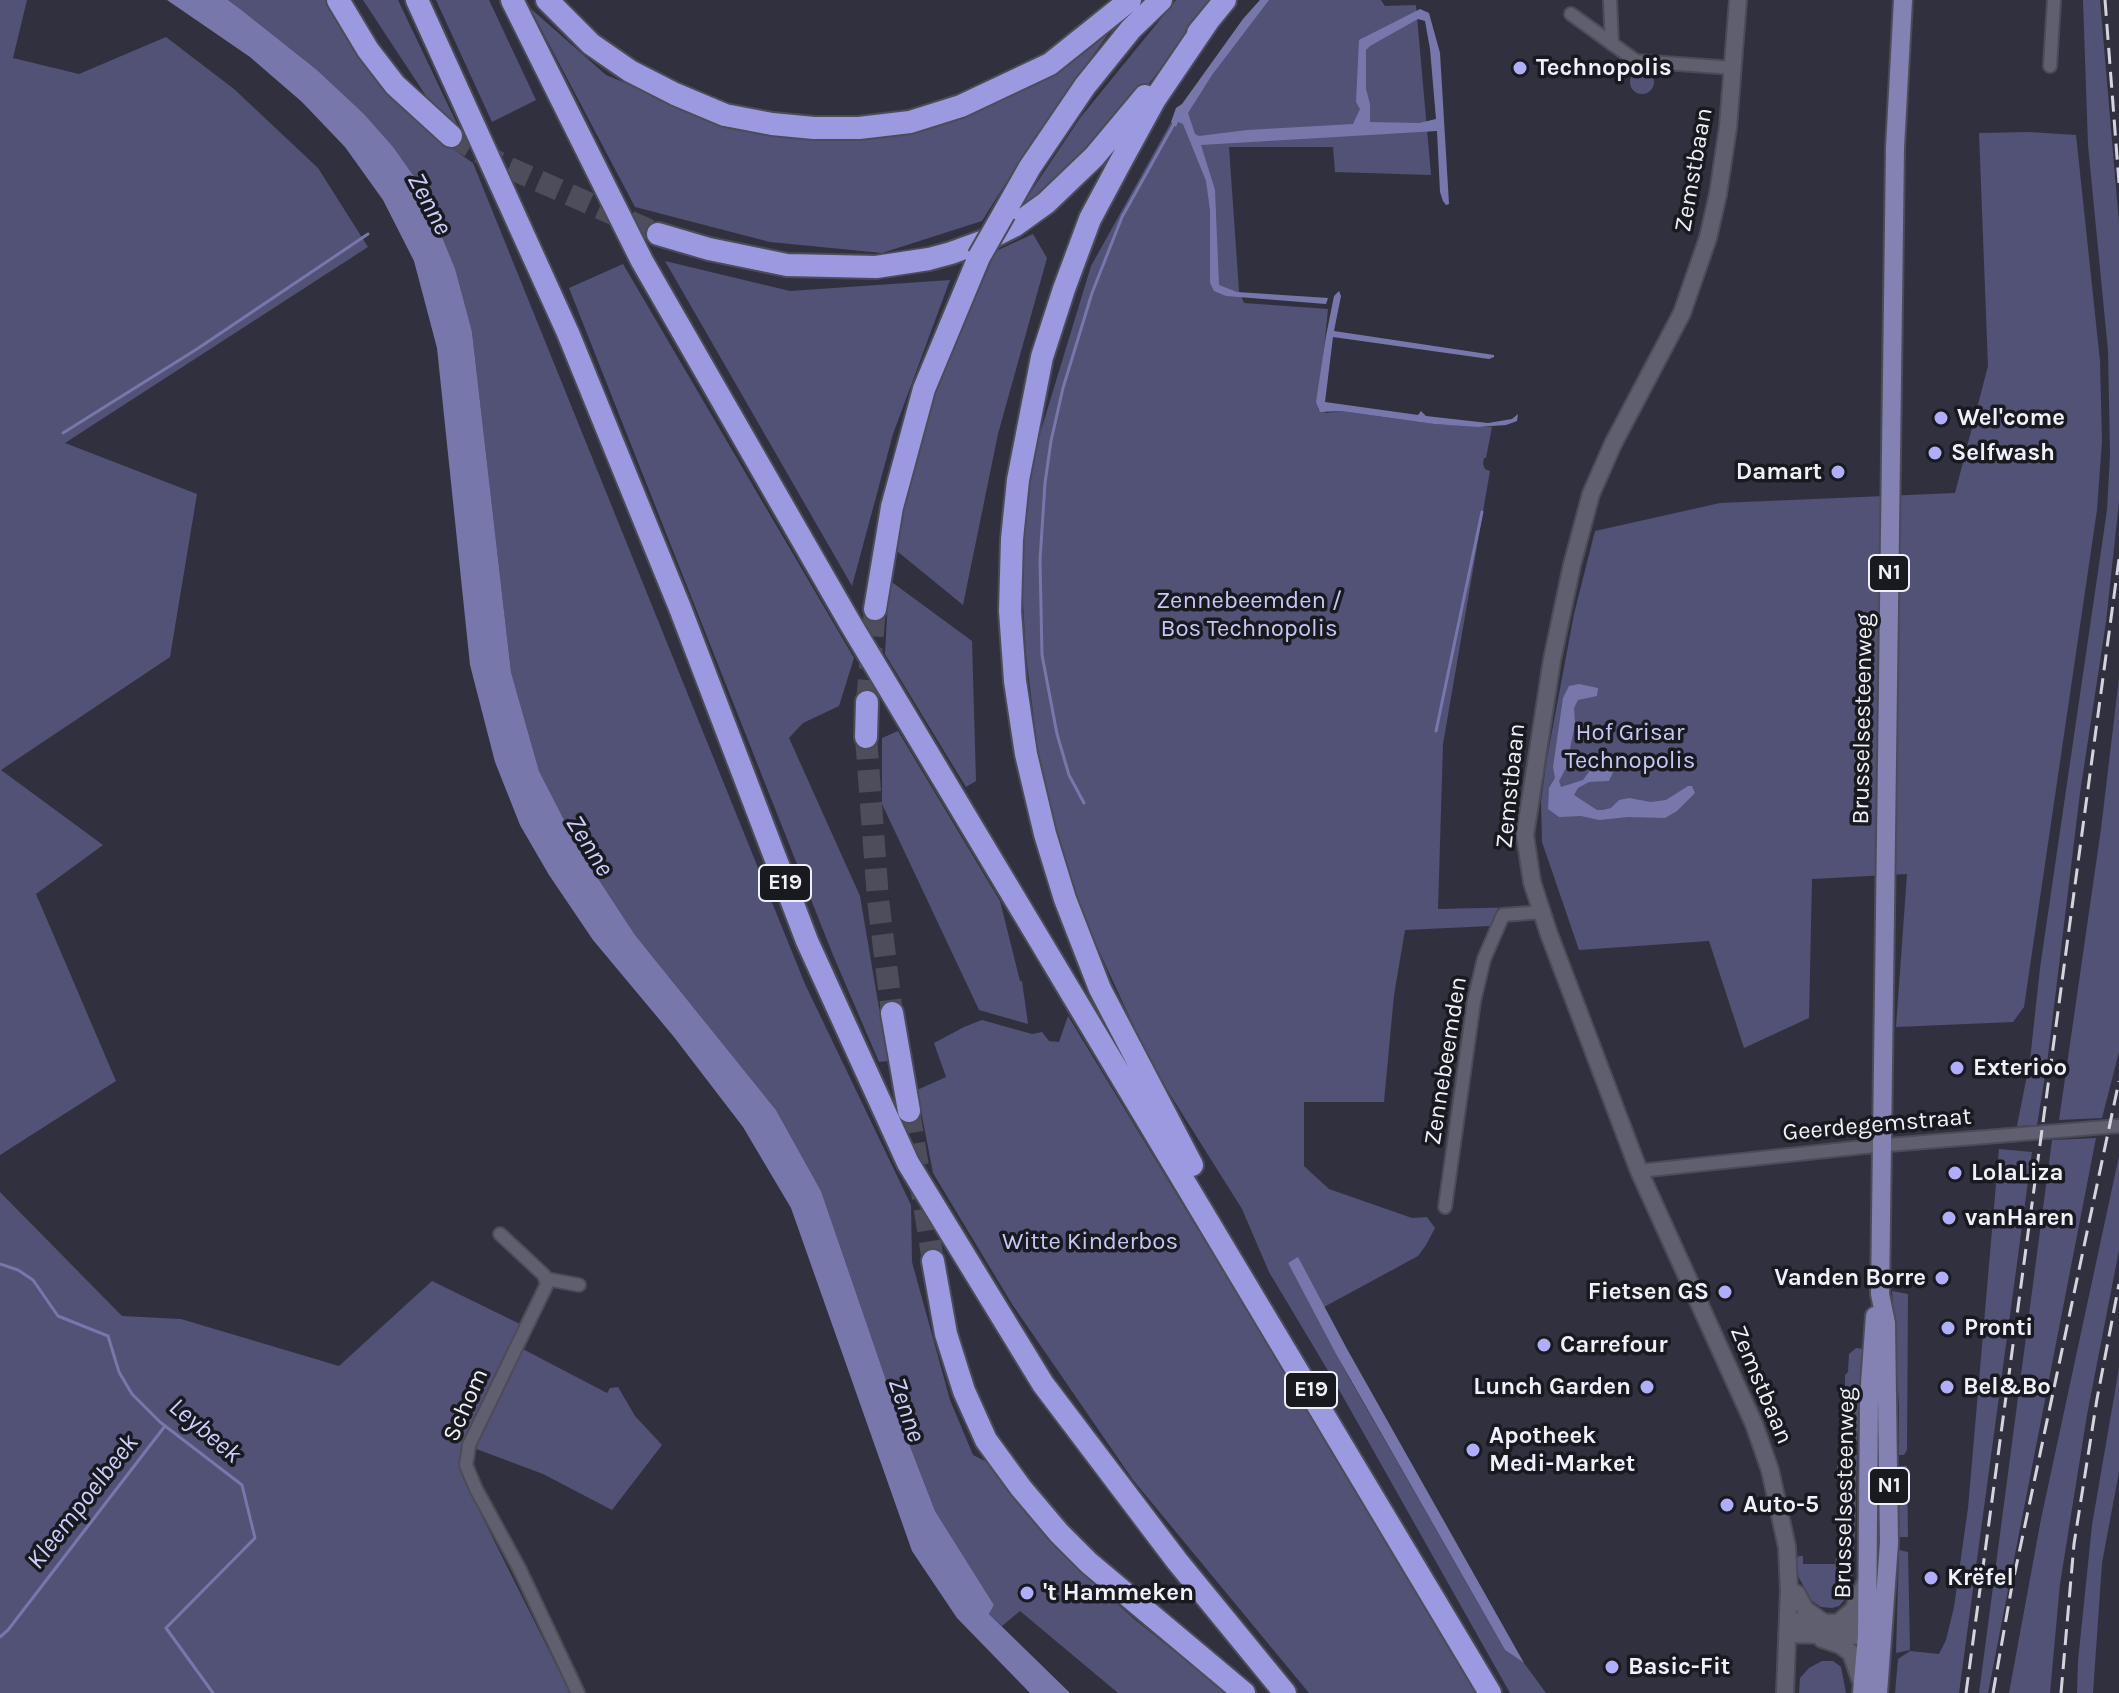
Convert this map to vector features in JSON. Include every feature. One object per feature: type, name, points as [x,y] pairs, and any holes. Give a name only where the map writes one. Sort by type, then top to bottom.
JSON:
[{"type":"highway","points":[[338,0],[368,50],[395,85],[451,136]]},
{"type":"highway","name":"E19","points":[[417,0],[568,333],[657,551],[807,941],[908,1163],[1043,1384],[1177,1561],[1285,1693]]},
{"type":"highway","name":"E19","points":[[512,0],[642,261],[986,853],[1214,1227],[1490,1693]]},
{"type":"highway","points":[[547,0],[591,44],[630,71],[675,94],[725,115],[772,124],[829,128],[910,122],[972,102],[1050,64],[1130,0]]},
{"type":"highway","points":[[875,609],[892,507],[924,389],[979,257],[1030,167],[1085,86],[1131,29],[1161,0]]},
{"type":"highway","points":[[658,234],[709,249],[787,265],[845,267],[876,267],[929,259],[984,241],[1014,226],[1071,182],[1225,0]]},
{"type":"highway","points":[[1208,21],[1155,99],[1121,161],[1090,219],[1064,289],[1042,357],[1018,480],[1010,611],[1015,681],[1026,754],[1045,834],[1065,899],[1100,989],[1196,1174],[1214,1227]]},
{"type":"highway","points":[[866,737],[867,702]]},
{"type":"highway","points":[[892,1013],[909,1111]]},
{"type":"highway","points":[[933,1261],[946,1334],[964,1391],[986,1440],[1059,1533],[1089,1563],[1244,1693]]},
{"type":"main road","name":"Brusselsesteenweg","points":[[1878,1693],[1876,1631],[1889,1473],[1886,1323],[1880,1294],[1895,148],[1903,0]]},
{"type":"main road","name":"Brusselsesteenweg","points":[[1862,1693],[1876,1631],[1867,1582],[1869,1398],[1875,1310],[1880,1294]]},
{"type":"street","points":[[1610,0],[1612,44]]},
{"type":"street","name":"Zemstbaan","points":[[1738,0],[1734,68],[1718,194],[1697,275],[1666,346],[1596,481],[1572,565],[1541,721],[1525,835],[1529,873],[1541,912],[1639,1171],[1754,1424],[1767,1460],[1787,1547],[1789,1590],[1785,1693]]},
{"type":"street","points":[[2050,66],[2054,0]]},
{"type":"street","points":[[1571,14],[1636,61],[1734,68]]},
{"type":"street","name":"Zennebeemden","points":[[1445,1207],[1474,1001],[1484,959],[1503,915],[1541,912]]},
{"type":"street","name":"Geerdegemstraat","points":[[1639,1171],[2119,1126]]},
{"type":"street","points":[[500,1234],[547,1279],[579,1285]]},
{"type":"street","name":"Schom","points":[[547,1279],[545,1290],[469,1445],[466,1458],[476,1489],[519,1568],[578,1693]]},
{"type":"street","points":[[1825,1627],[1853,1610],[1867,1582]]},
{"type":"street","points":[[1789,1590],[1797,1594],[1805,1609],[1851,1653],[1857,1665],[1862,1693]]},
{"type":"street","points":[[1825,1627],[1876,1631]]},
{"type":"street","points":[[1788,1628],[1876,1631]]},
{"type":"green space","points":[[0,0],[27,0],[13,58],[79,74],[166,37],[234,89],[318,168],[368,247],[65,443],[197,494],[170,657],[1,770],[103,845],[36,894],[116,1081],[0,1155]]},
{"type":"green space","points":[[228,0],[329,0],[352,47],[388,91],[446,144],[473,163],[805,984],[911,1205],[912,1262],[950,1400],[973,1455],[995,1466],[1056,1548],[1134,1619],[1227,1693],[1118,1693],[1020,1611],[1002,1626],[989,1614],[994,1605],[935,1511],[898,1415],[821,1191],[776,1110],[635,935],[580,851],[539,771],[511,672],[472,332],[422,188],[363,113],[317,70]]},
{"type":"green space","points":[[363,0],[398,0],[458,126],[428,99]]},
{"type":"green space","points":[[436,0],[489,0],[536,100],[492,122]]},
{"type":"green space","points":[[1176,0],[1217,0],[1118,121],[1025,208],[1020,208],[1080,118]]},
{"type":"green space","name":"Zennebeemden / Bos Technopolis","points":[[1260,0],[1381,0],[1385,6],[1416,5],[1431,175],[1335,172],[1333,147],[1229,147],[1239,291],[1244,303],[1328,309],[1318,409],[1326,413],[1341,411],[1434,424],[1492,427],[1483,464],[1490,471],[1443,744],[1438,909],[1524,907],[1498,908],[1491,926],[1405,930],[1394,995],[1384,1102],[1304,1102],[1304,1166],[1329,1189],[1412,1218],[1427,1217],[1435,1228],[1426,1245],[1418,1256],[1324,1307],[1298,1258],[1288,1263],[1348,1376],[1505,1650],[1524,1663],[1546,1693],[1510,1693],[1269,1272],[1242,1209],[1151,1064],[1083,916],[1041,777],[1026,655],[1021,567],[1032,460],[1091,266],[1170,124]]},
{"type":"green space","points":[[2083,0],[2100,0],[2119,223],[2119,502],[2047,1064],[2037,1125],[2017,1126],[2030,1060],[2040,968],[2107,510],[2110,455],[2108,351],[2088,145]]},
{"type":"green space","points":[[530,8],[606,75],[721,123],[931,126],[1116,23],[1035,137],[982,221],[882,253],[770,242],[635,207]]},
{"type":"green space","points":[[1642,70],[1651,73],[1654,82],[1651,91],[1642,94],[1633,91],[1630,82],[1633,73]]},
{"type":"green space","name":"Hof Grisar Technopolis","points":[[1979,133],[2076,135],[2100,361],[2102,441],[2097,510],[2024,1007],[2013,1022],[1896,1027],[1907,874],[1812,879],[1809,1018],[1744,1048],[1709,941],[1579,950],[1542,842],[1541,801],[1547,758],[1574,614],[1595,531],[1720,503],[1955,493],[1988,366]]},
{"type":"green space","points":[[1033,234],[1047,258],[998,434],[963,605],[892,547],[926,409],[996,251]]},
{"type":"green space","points":[[665,261],[790,291],[950,280],[893,434],[852,586]]},
{"type":"green space","points":[[623,264],[854,658],[839,706],[803,723],[789,738],[860,896],[888,1061],[879,1062],[833,955],[569,288]]},
{"type":"green space","points":[[889,580],[972,641],[976,781],[966,787],[885,654]]},
{"type":"green space","points":[[2119,678],[2119,1052],[2102,1118],[2059,1120],[2101,829]]},
{"type":"green space","points":[[898,731],[1000,901],[1022,981],[1028,1024],[979,1010],[882,804],[882,738]]},
{"type":"green space","name":"Witte Kinderbos","points":[[1068,1016],[1477,1693],[1309,1693],[1133,1480],[1012,1304],[933,1173],[917,1090],[946,1077],[934,1043],[964,1027],[982,1020],[1032,1034],[1042,1032],[1049,1041],[1059,1042]]},
{"type":"green space","points":[[2096,1138],[1988,1693],[1979,1693],[2052,1140]]},
{"type":"green space","points":[[1999,1149],[2032,1152],[1959,1693],[1895,1693],[1898,1659],[1910,1651],[1939,1654],[1946,1640],[1954,1607],[1968,1508]]},
{"type":"green space","points":[[2119,1156],[2119,1250],[2087,1415],[2060,1584],[2050,1693],[2009,1693],[2041,1519]]},
{"type":"green space","points":[[0,1192],[122,1316],[181,1319],[339,1366],[432,1281],[520,1324],[462,1449],[460,1468],[570,1693],[0,1693]]},
{"type":"green space","points":[[1892,1291],[1908,1294],[1907,1450],[1904,1455],[1899,1455]]},
{"type":"green space","points":[[519,1347],[607,1393],[610,1388],[618,1387],[635,1416],[662,1445],[612,1510],[543,1474],[471,1447]]},
{"type":"green space","points":[[1856,1348],[1864,1349],[1857,1441],[1845,1441],[1845,1375],[1849,1354]]},
{"type":"green space","points":[[2119,1368],[2119,1472],[2102,1563],[2093,1693],[2077,1693],[2092,1525]]},
{"type":"green space","points":[[1857,1455],[1851,1593],[1839,1606],[1821,1607],[1812,1601],[1799,1578],[1795,1560],[1803,1556],[1803,1564],[1835,1564],[1836,1557],[1843,1557],[1845,1469],[1837,1469],[1837,1464],[1840,1459]]},
{"type":"green space","points":[[1899,1466],[1907,1466],[1908,1537],[1899,1537]]},
{"type":"green space","points":[[1899,1550],[1908,1552],[1910,1650],[1896,1653]]},
{"type":"green space","points":[[1822,1661],[1833,1661],[1841,1667],[1846,1693],[1799,1693],[1800,1678],[1809,1668]]},
{"type":"shaded area","name":"Zenne","points":[[167,0],[228,0],[317,70],[363,113],[393,147],[422,188],[455,269],[472,332],[511,672],[539,771],[580,851],[635,935],[776,1110],[821,1191],[898,1415],[935,1511],[994,1605],[989,1614],[1070,1693],[1030,1693],[957,1618],[912,1551],[791,1208],[743,1127],[674,1037],[593,940],[520,825],[495,762],[470,665],[437,348],[414,261],[383,200],[345,147],[302,102],[250,57]]},
{"type":"shaded area","points":[[1260,0],[1269,0],[1212,75],[1188,113],[1195,134],[1199,136],[1353,124],[1360,109],[1356,102],[1359,40],[1420,9],[1429,13],[1440,53],[1449,204],[1443,201],[1440,192],[1437,131],[1201,145],[1215,190],[1219,285],[1237,292],[1328,298],[1326,304],[1226,296],[1214,291],[1210,283],[1210,210],[1206,181],[1183,124],[1178,122],[1176,127],[1171,122],[1176,108]],"holes":[[[1418,19],[1425,21],[1436,119],[1419,123],[1370,122],[1366,50]]]},
{"type":"shaded area","points":[[1339,291],[1341,296],[1334,331],[1494,357],[1489,359],[1333,337],[1325,402],[1418,415],[1421,411],[1426,416],[1488,423],[1512,419],[1518,414],[1517,421],[1478,427],[1341,411],[1320,412],[1316,402],[1326,336],[1334,296]]},
{"type":"shaded area","points":[[1579,684],[1598,688],[1597,696],[1578,700],[1574,708],[1575,724],[1566,768],[1559,781],[1561,787],[1583,780],[1594,765],[1607,761],[1614,770],[1609,781],[1589,782],[1578,788],[1574,795],[1597,810],[1603,810],[1629,798],[1651,802],[1666,800],[1692,786],[1695,793],[1677,811],[1665,818],[1599,820],[1581,816],[1559,817],[1548,809],[1549,788],[1555,778],[1553,767],[1563,698],[1569,686]]},
{"type":"shaded area","points":[[1298,1257],[1524,1663],[1505,1650],[1336,1354],[1288,1263]]},
{"type":"waterway","points":[[1084,803],[1069,775],[1057,734],[1042,655],[1040,560],[1045,483],[1063,388],[1092,293],[1122,217],[1175,122]]},
{"type":"waterway","points":[[63,433],[197,349],[368,234]]},
{"type":"waterway","points":[[1436,731],[1482,512]]},
{"type":"waterway","name":"Leybeek","points":[[0,1264],[18,1270],[33,1280],[58,1316],[108,1336],[119,1372],[132,1394],[160,1422],[242,1485],[255,1538],[166,1628],[213,1693]]},
{"type":"waterway","name":"Kleempoelbeek","points":[[0,1637],[165,1426]]},
{"type":"tunnel","points":[[451,136],[505,166],[658,234]]},
{"type":"tunnel","points":[[867,702],[875,609]]},
{"type":"tunnel","points":[[866,737],[878,899],[892,1013]]},
{"type":"tunnel","points":[[909,1111],[933,1261]]},
{"type":"railway","points":[[2105,0],[2119,183]]},
{"type":"railway","points":[[1966,1693],[2119,559]]},
{"type":"railway","points":[[1993,1693],[2011,1591],[2119,1081]]},
{"type":"railway","points":[[2061,1693],[2074,1544],[2119,1284]]},
{"type":"place","name":"Technopolis","points":[[1520,68]]},
{"type":"place","name":"Wel'come","points":[[1941,418]]},
{"type":"place","name":"Selfwash","points":[[1935,453]]},
{"type":"place","name":"Damart","points":[[1838,472]]},
{"type":"place","name":"Exterioo","points":[[1957,1068]]},
{"type":"place","name":"LolaLiza","points":[[1955,1173]]},
{"type":"place","name":"vanHaren","points":[[1949,1218]]},
{"type":"place","name":"Vanden Borre","points":[[1942,1278]]},
{"type":"place","name":"Fietsen GS","points":[[1725,1292]]},
{"type":"place","name":"Pronti","points":[[1948,1328]]},
{"type":"place","name":"Carrefour","points":[[1544,1345]]},
{"type":"place","name":"Lunch Garden","points":[[1647,1387]]},
{"type":"place","name":"Bel&Bo","points":[[1947,1387]]},
{"type":"place","name":"Apotheek Medi-Market","points":[[1473,1450]]},
{"type":"place","name":"Auto-5","points":[[1727,1505]]},
{"type":"place","name":"Krëfel","points":[[1931,1578]]},
{"type":"place","name":"'t Hammeken","points":[[1027,1593]]},
{"type":"place","name":"Basic-Fit","points":[[1612,1667]]}]
